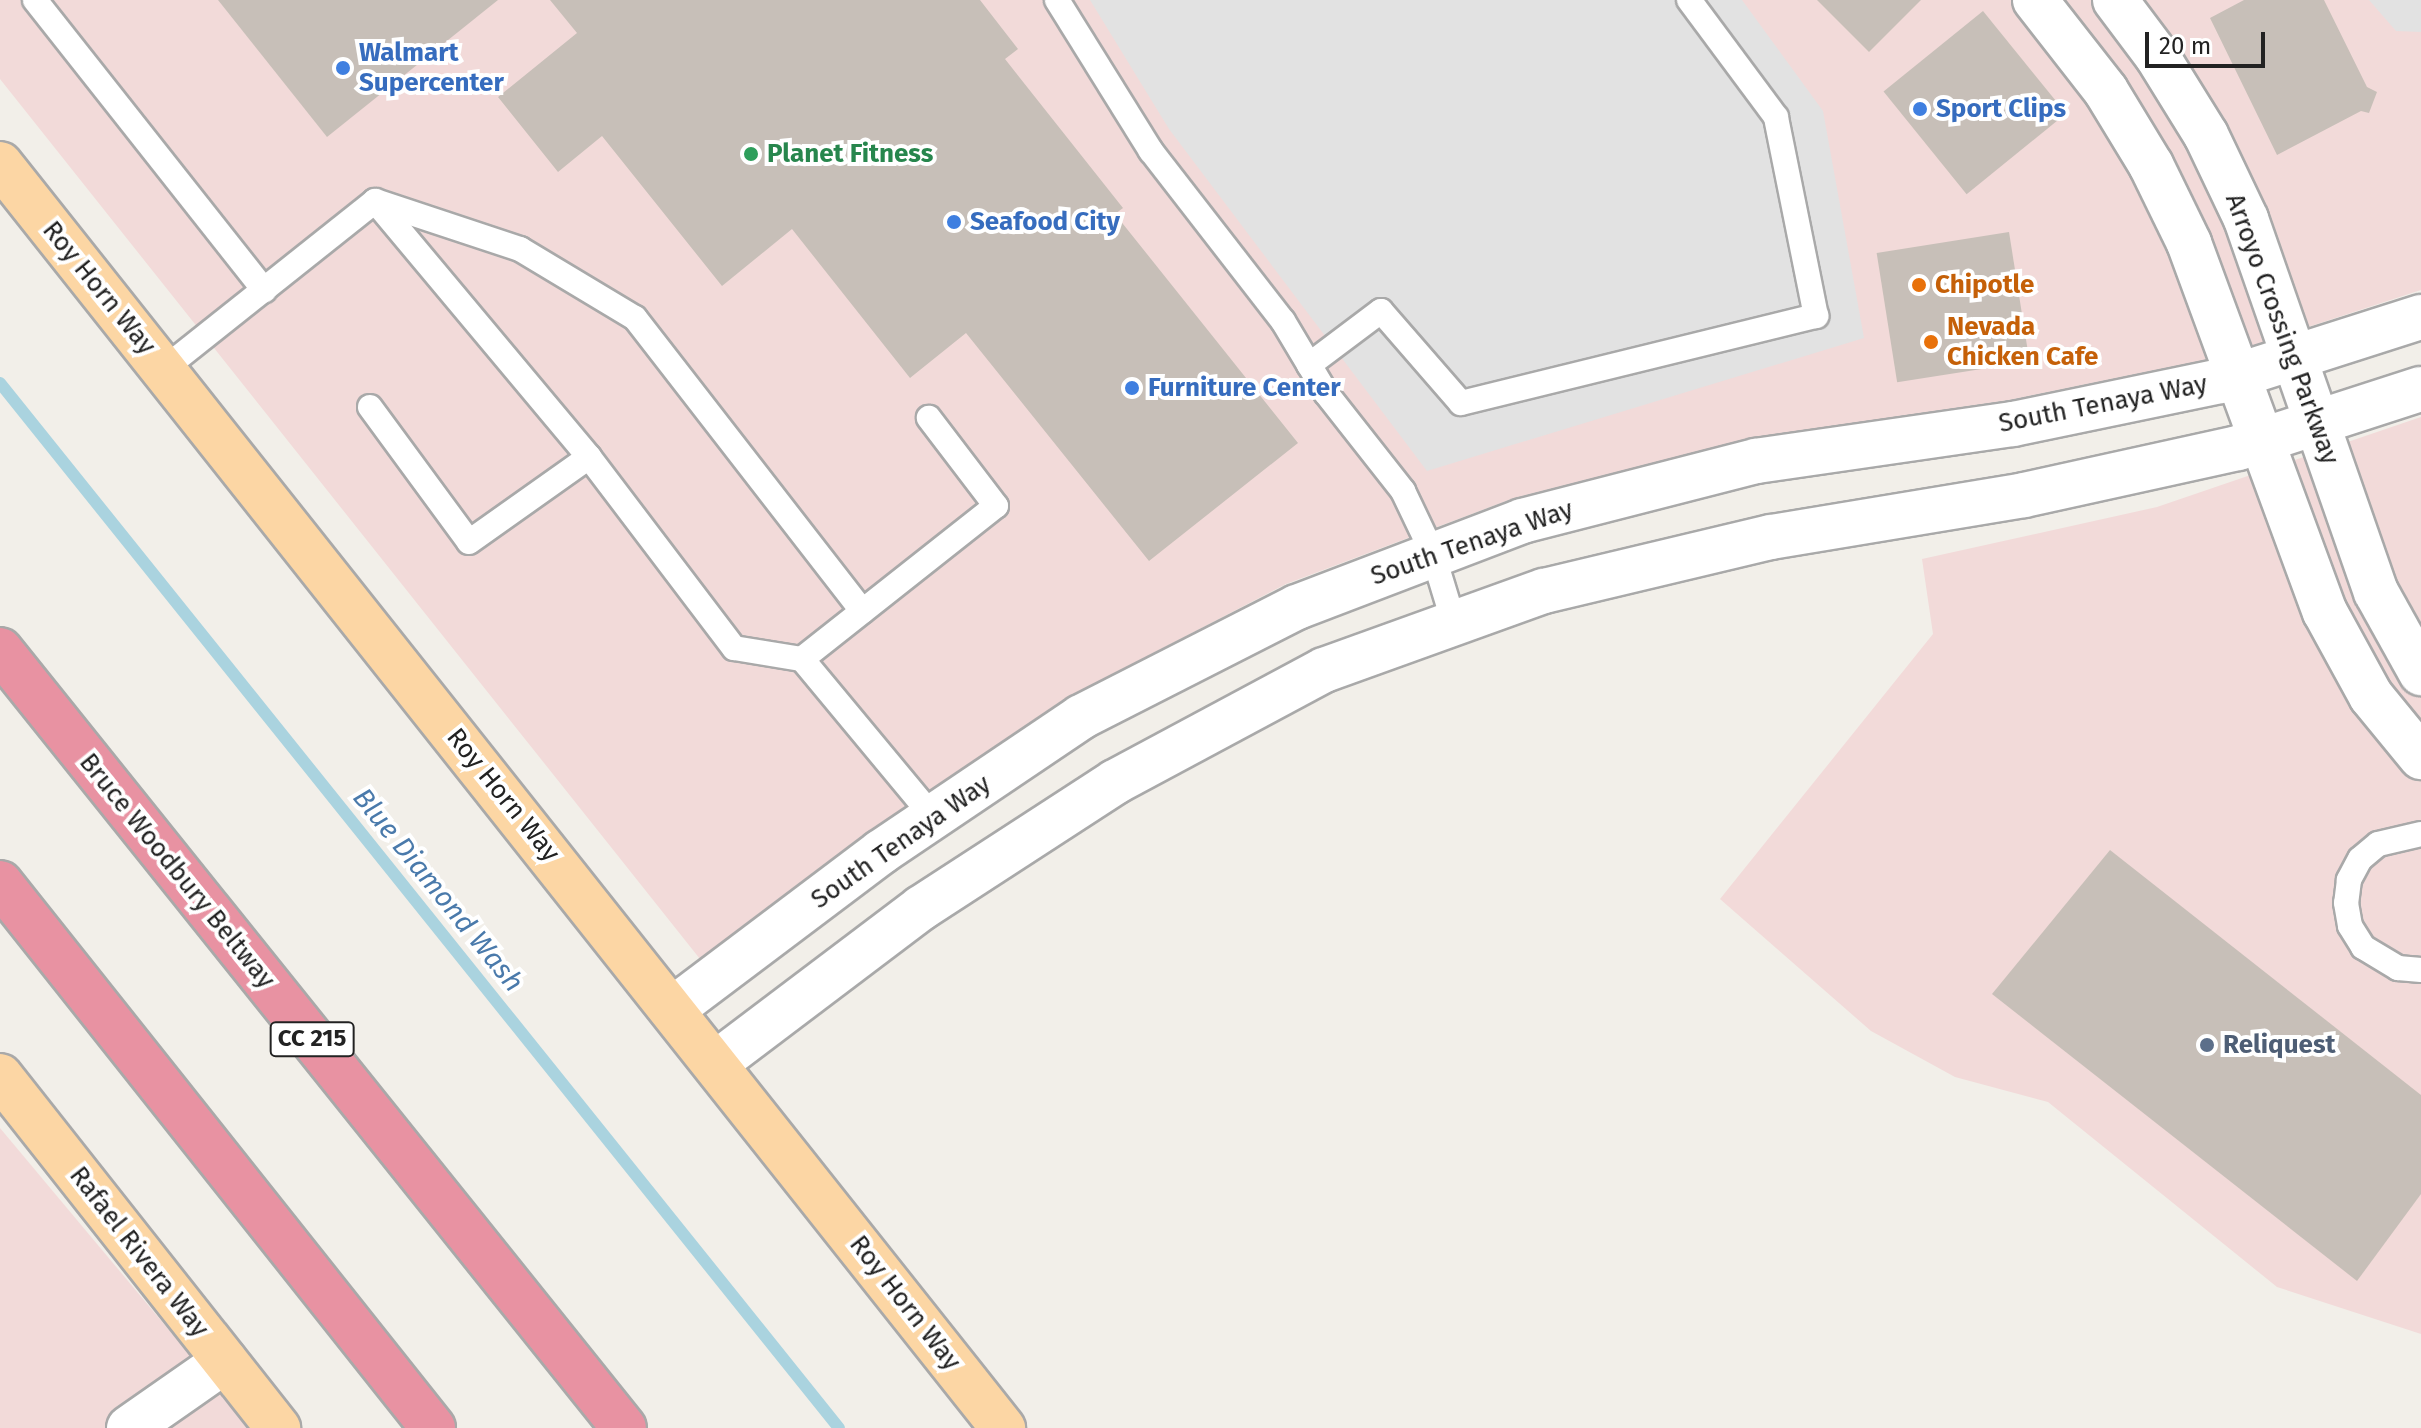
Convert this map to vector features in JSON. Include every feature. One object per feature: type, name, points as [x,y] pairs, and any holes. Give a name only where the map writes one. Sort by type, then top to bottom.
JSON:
[{"type":"highway","name":"Bruce Woodbury Beltway","points":[[0,650],[624,1428]]},
{"type":"highway","points":[[0,883],[433,1428]]},
{"type":"main road","name":"Roy Horn Way","points":[[0,164],[674,1008],[1003,1428]]},
{"type":"main road","name":"Rafael Rivera Way","points":[[0,1076],[278,1428]]},
{"type":"street","points":[[2035,0],[2106,91],[2151,165],[2189,243],[2236,376],[2346,655],[2371,696],[2421,757]]},
{"type":"street","name":"Arroyo Crossing Parkway","points":[[2115,0],[2206,135],[2246,219],[2376,592],[2421,673]]},
{"type":"street","name":"South Tenaya Way","points":[[674,1008],[933,817],[1081,717],[1297,607],[1522,521],[1756,461],[2013,424],[2236,376],[2421,317]]},
{"type":"street","points":[[716,1063],[921,908],[1115,782],[1324,670],[1544,591],[1771,537],[2024,495],[2261,441],[2421,389]]},
{"type":"street","points":[[129,1428],[225,1361]]},
{"type":"lane","points":[[35,0],[264,290]]},
{"type":"lane","points":[[1057,0],[1151,151],[1283,321],[1309,365],[1403,491],[1433,554],[1454,623]]},
{"type":"lane","points":[[1309,365],[1381,311],[1461,403],[1816,316],[1776,117],[1689,0]]},
{"type":"lane","points":[[164,369],[375,201]]},
{"type":"lane","points":[[375,201],[589,457],[734,648],[802,659],[933,817]]},
{"type":"lane","points":[[375,201],[520,249],[635,318],[862,611]]},
{"type":"lane","points":[[370,407],[469,542],[589,457]]},
{"type":"lane","points":[[802,659],[996,506],[929,418]]},
{"type":"lane","points":[[2421,834],[2378,844],[2360,859],[2349,880],[2346,903],[2350,926],[2363,947],[2398,968],[2421,970]]},
{"type":"shaded area","points":[[0,0],[2421,0],[2421,290],[2214,358],[2009,400],[1751,438],[1514,498],[1286,584],[1069,697],[868,833],[700,959],[0,79]]},
{"type":"shaded area","points":[[1090,0],[1742,0],[1823,111],[1864,338],[1427,471],[1169,129]]},
{"type":"shaded area","points":[[2369,0],[2421,0],[2421,32],[2396,31]]},
{"type":"shaded area","points":[[2421,417],[2421,1334],[2277,1287],[2048,1102],[1955,1077],[1871,1031],[1720,899],[1933,634],[1922,559],[2157,507]]},
{"type":"shaded area","points":[[0,1128],[251,1428],[0,1428]]},
{"type":"building","name":"Walmart Supercenter","points":[[218,0],[498,0],[327,137]]},
{"type":"building","points":[[550,0],[980,0],[1018,49],[1005,59],[1123,208],[1115,214],[1298,443],[1149,561],[966,333],[910,378],[792,229],[722,286],[602,136],[558,172],[498,97],[577,33]]},
{"type":"building","points":[[1817,0],[1921,0],[1869,52]]},
{"type":"building","points":[[2244,0],[2324,0],[2367,87],[2377,92],[2369,113],[2361,111],[2277,155],[2210,18]]},
{"type":"building","points":[[1983,11],[2066,114],[1967,194],[1884,92]]},
{"type":"building","points":[[2009,232],[2029,361],[1897,382],[1877,253]]},
{"type":"building","name":"Reliquest","points":[[2110,850],[2421,1095],[2421,1194],[2357,1281],[1992,994]]},
{"type":"waterway","name":"Blue Diamond Wash","points":[[0,383],[839,1428]]},
{"type":"place","name":"Walmart Supercenter","points":[[343,68]]},
{"type":"place","name":"Sport Clips","points":[[1920,109]]},
{"type":"place","name":"Planet Fitness","points":[[751,154]]},
{"type":"place","name":"Seafood City","points":[[954,222]]},
{"type":"place","name":"Chipotle","points":[[1919,285]]},
{"type":"place","name":"Nevada Chicken Cafe","points":[[1931,342]]},
{"type":"place","name":"Furniture Center","points":[[1132,388]]},
{"type":"place","name":"Reliquest","points":[[2207,1045]]}]
